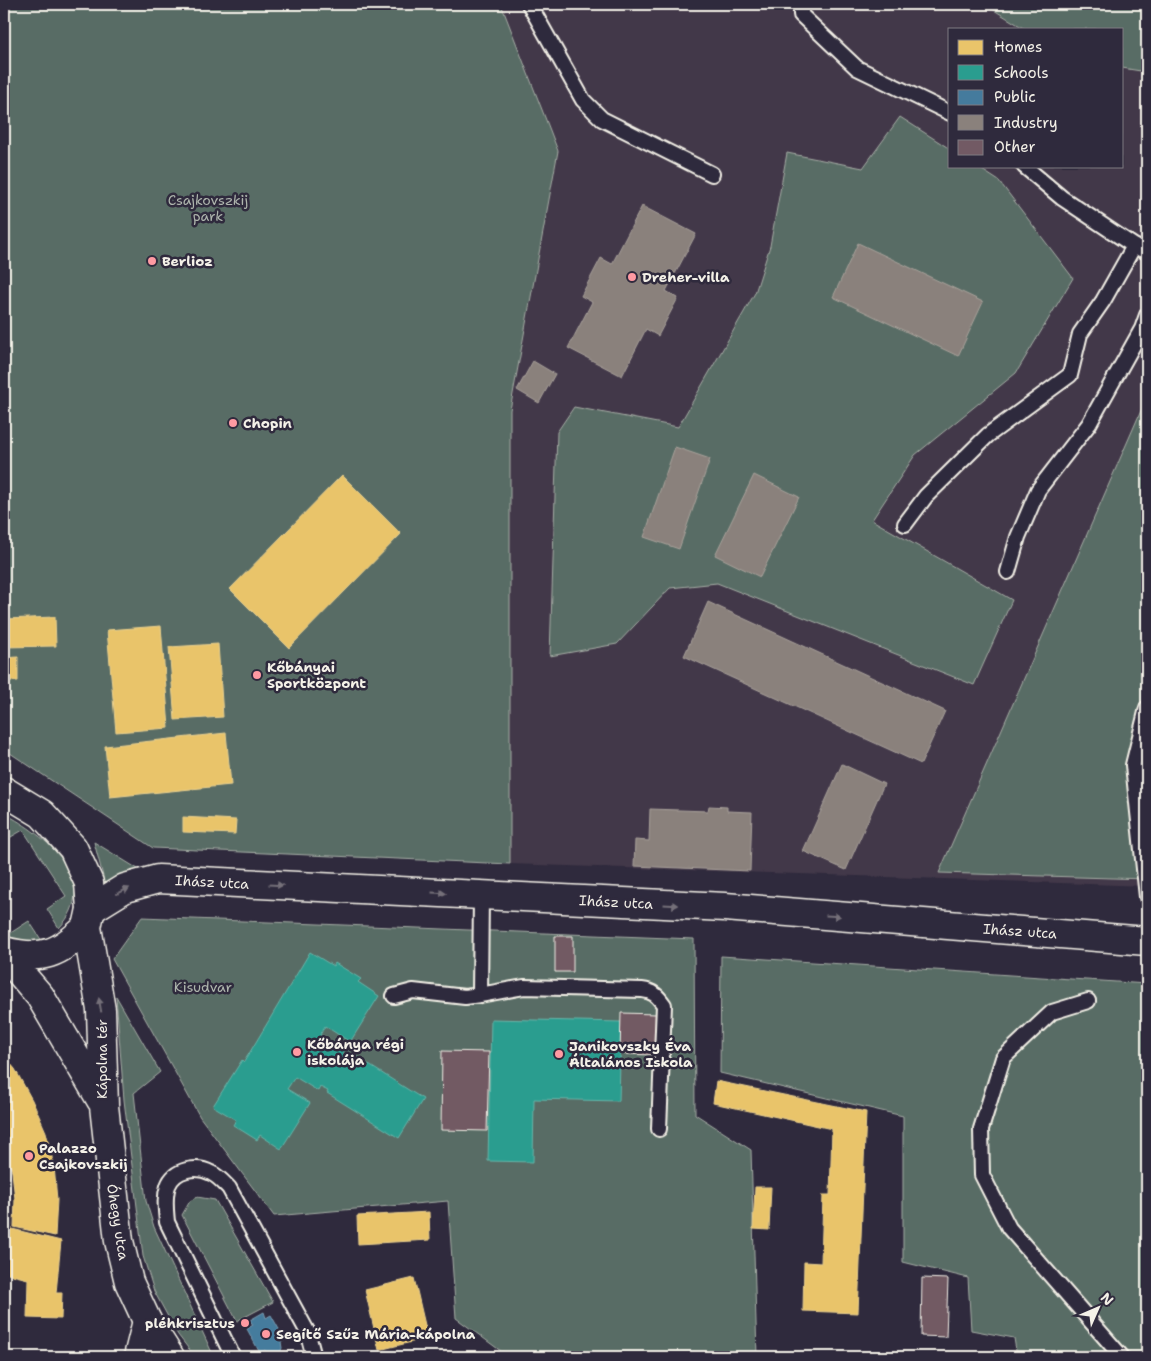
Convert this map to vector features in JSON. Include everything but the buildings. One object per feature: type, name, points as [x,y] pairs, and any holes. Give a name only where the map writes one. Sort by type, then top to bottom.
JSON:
[{"type":"street","name":"Kápolna tér","points":[[6,794],[42,814],[73,848],[89,883],[89,918],[102,1010],[104,1106]]},
{"type":"street","name":"Ihász utca","points":[[89,918],[125,888],[158,879],[725,908],[1147,941]]},
{"type":"street","name":"Kápolna tér","points":[[4,952],[26,956],[42,956],[71,941],[89,918]]},
{"type":"street","name":"Kápolna tér","points":[[4,952],[40,996],[104,1106]]},
{"type":"street","name":"Óhegy utca","points":[[104,1106],[118,1241],[129,1282],[146,1321],[170,1357]]},
{"type":"street","points":[[138,1357],[146,1321]]},
{"type":"lane","points":[[530,4],[583,100],[602,119],[712,174]]},
{"type":"lane","points":[[800,4],[801,15],[857,68],[948,112]]},
{"type":"lane","points":[[1026,168],[1062,198],[1134,246],[1147,252]]},
{"type":"lane","points":[[905,524],[926,496],[988,435],[1070,375],[1080,334],[1103,302],[1134,246]]},
{"type":"lane","points":[[1008,572],[1018,536],[1038,490],[1090,424],[1142,330],[1147,315]]},
{"type":"lane","points":[[1147,708],[1133,765],[1147,897]]},
{"type":"lane","points":[[480,994],[481,895]]},
{"type":"lane","points":[[394,996],[413,991],[465,997],[524,986],[650,991],[659,997],[664,1005],[659,1129]]},
{"type":"lane","points":[[1088,1001],[1052,1012],[1002,1058],[981,1129],[982,1175],[1009,1228],[1122,1357]]},
{"type":"lane","points":[[233,1357],[167,1222],[165,1201],[169,1184],[180,1173],[196,1167],[212,1173],[229,1188],[307,1332],[314,1357]]},
{"type":"shaded area","points":[[501,4],[1147,4],[1147,886],[510,864],[510,410],[558,151]]},
{"type":"green space","name":"Csajkovszkij park","points":[[4,4],[501,4],[558,151],[510,410],[510,864],[153,848],[4,749]]},
{"type":"green space","points":[[984,4],[1147,4],[1147,72],[1124,68],[1124,28],[1023,28]]},
{"type":"green space","points":[[900,117],[948,148],[948,168],[979,168],[999,181],[1073,278],[1016,373],[915,455],[872,520],[1012,600],[974,685],[717,583],[670,588],[617,644],[550,656],[557,432],[574,407],[678,427],[755,293],[770,246],[787,153],[863,168]]},
{"type":"green space","points":[[1147,397],[1147,879],[939,873]]},
{"type":"green space","points":[[5,814],[21,823],[51,847],[64,862],[72,877],[75,894],[71,911],[59,928],[47,909],[66,896],[23,830],[4,841]]},
{"type":"green space","points":[[94,842],[138,869],[137,873],[102,892],[103,876]]},
{"type":"green space","name":"Kisudvar","points":[[142,917],[694,939],[695,1114],[751,1150],[757,1357],[509,1357],[456,1318],[448,1201],[274,1216],[200,1117],[112,959]]},
{"type":"green space","points":[[29,921],[42,941],[23,943],[4,935],[4,926],[9,934]]},
{"type":"green space","points":[[721,956],[1147,984],[1147,1357],[1017,1357],[1014,1338],[971,1330],[968,1278],[903,1262],[903,1116],[720,1073]]},
{"type":"green space","points":[[116,996],[160,1072],[134,1093],[146,1201],[154,1227],[214,1357],[195,1357],[178,1335],[154,1291],[143,1256],[124,1100]]},
{"type":"green space","points":[[4,1161],[8,1176],[11,1226],[4,1224]]},
{"type":"green space","points":[[197,1197],[215,1200],[273,1302],[237,1321],[182,1215],[190,1201]]},
{"type":"place","name":"Berlioz","points":[[152,261]]},
{"type":"place","name":"Dreher-villa","points":[[632,277]]},
{"type":"place","name":"Chopin","points":[[233,423]]},
{"type":"place","name":"Kőbányai Sportközpont","points":[[257,675]]},
{"type":"place","name":"Kőbánya régi iskolája","points":[[297,1052]]},
{"type":"place","name":"Janikovszky Éva Általános Iskola","points":[[559,1054]]},
{"type":"place","name":"Palazzo Csajkovszkij","points":[[29,1156]]},
{"type":"place","name":"pléhkrisztus","points":[[245,1323]]},
{"type":"place","name":"Segítő Szűz Mária-kápolna","points":[[266,1334]]}]
